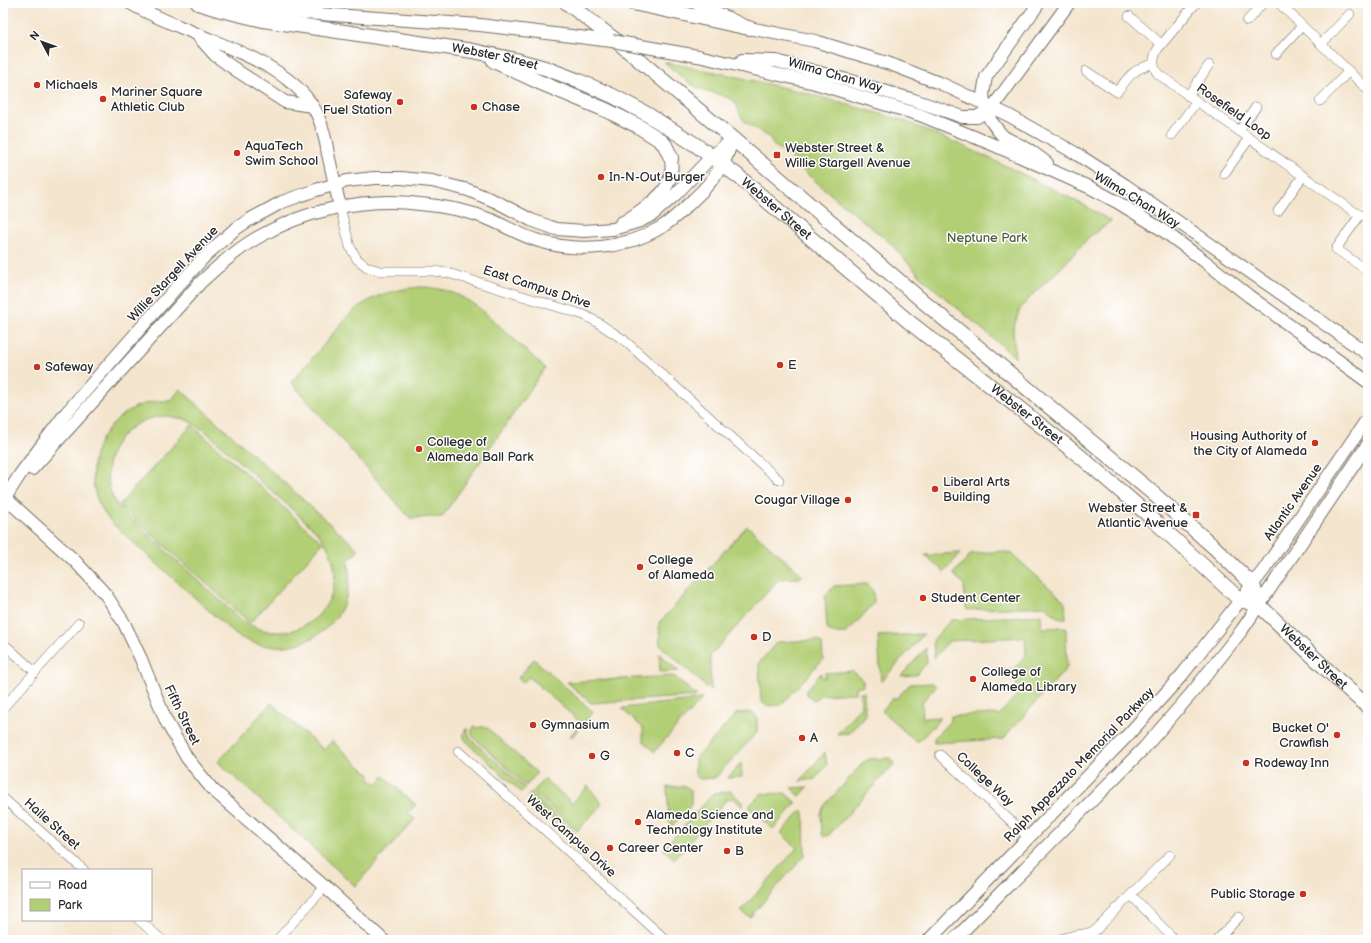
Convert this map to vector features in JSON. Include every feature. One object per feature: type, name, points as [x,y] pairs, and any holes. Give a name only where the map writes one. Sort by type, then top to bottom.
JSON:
[{"type":"main road","name":"Webster Street","points":[[198,3],[263,20],[473,51],[530,64],[562,74],[595,88],[656,119],[718,160],[908,321],[1053,434],[1109,481],[1240,600],[1259,605]]},
{"type":"main road","name":"Webster Street","points":[[567,3],[614,39],[1148,489],[1215,548],[1252,585],[1259,605],[1336,679],[1368,707]]},
{"type":"main road","points":[[633,3],[749,28]]},
{"type":"main road","points":[[473,51],[539,82],[606,110],[638,126],[660,140],[665,145],[671,158]]},
{"type":"street","points":[[130,3],[151,14],[266,65],[293,83],[318,114],[340,208]]},
{"type":"street","name":"Wilma Chan Way","points":[[696,3],[749,28],[814,41],[862,54],[918,74],[1052,139],[1101,169],[1368,354]]},
{"type":"street","points":[[1039,3],[986,77],[983,95],[995,128],[1004,137],[1031,151],[1060,174]]},
{"type":"street","points":[[703,57],[776,61],[914,100],[963,118],[977,117],[988,107],[1069,3]]},
{"type":"street","points":[[1086,71],[1117,92],[1129,75],[1135,70],[1153,64],[1154,57],[1161,44],[1196,3]]},
{"type":"street","points":[[1247,21],[1263,3]]},
{"type":"street","points":[[1279,3],[1368,89]]},
{"type":"street","name":"Wilma Chan Way","points":[[221,10],[290,12],[452,22],[584,36],[703,57],[815,82],[920,115],[1060,174],[1117,202],[1161,229],[1249,296],[1368,382]]},
{"type":"street","points":[[1321,44],[1350,14]]},
{"type":"street","points":[[1129,16],[1161,44]]},
{"type":"street","points":[[1276,54],[1302,26]]},
{"type":"street","points":[[197,34],[215,55],[285,102],[312,106]]},
{"type":"street","name":"Rosefield Loop","points":[[1153,64],[1162,78],[1303,176],[1364,216]]},
{"type":"street","points":[[1188,96],[1209,65]]},
{"type":"street","points":[[1320,101],[1349,71]]},
{"type":"street","points":[[1172,135],[1196,102]]},
{"type":"street","points":[[1239,131],[1256,107]]},
{"type":"street","name":"Willie Stargell Avenue","points":[[4,498],[75,422],[191,293],[228,258],[256,239],[280,227],[319,212],[380,202],[400,202],[437,206],[485,218],[525,236],[554,245],[585,248],[631,242],[661,228],[680,213],[707,186],[718,160],[733,139]]},
{"type":"street","points":[[1224,174],[1249,139]]},
{"type":"street","points":[[599,230],[624,221],[659,196],[671,178],[671,158]]},
{"type":"street","name":"Willie Stargell Avenue","points":[[4,498],[21,472],[66,413],[174,289],[219,242],[249,220],[282,202],[335,184],[360,179],[388,177],[432,181],[468,190],[543,225],[570,231],[599,230],[626,226],[652,214],[718,160]]},
{"type":"street","points":[[1278,211],[1303,176]]},
{"type":"street","name":"East Campus Drive","points":[[340,208],[347,240],[353,253],[362,263],[374,270],[433,271],[448,273],[570,310],[598,322],[624,340],[779,480]]},
{"type":"street","points":[[1364,216],[1336,249],[1368,271]]},
{"type":"street","name":"Atlantic Avenue","points":[[1240,600],[1368,418]]},
{"type":"street","points":[[954,940],[1144,748],[1218,662],[1242,630],[1368,444]]},
{"type":"street","name":"Fifth Street","points":[[4,498],[75,561],[106,595],[124,623],[142,660],[166,721],[187,758],[212,789],[325,887],[383,940]]},
{"type":"street","name":"Ralph Appezzato Memorial Parkway","points":[[929,940],[1128,736],[1182,675],[1240,600]]},
{"type":"street","points":[[3,708],[80,623]]},
{"type":"street","points":[[3,643],[35,672]]},
{"type":"street","name":"West Campus Drive","points":[[458,751],[666,940]]},
{"type":"street","name":"College Way","points":[[940,755],[1029,838]]},
{"type":"street","name":"Haile Street","points":[[3,798],[83,869]]},
{"type":"street","points":[[1058,940],[1066,936],[1085,935],[1096,931],[1170,855]]},
{"type":"street","points":[[277,940],[325,887]]},
{"type":"street","points":[[1131,895],[1175,940]]},
{"type":"street","points":[[1217,940],[1239,917]]},
{"type":"street","points":[[141,921],[162,940]]},
{"type":"green space","name":"Neptune Park","points":[[664,62],[802,92],[902,120],[1008,167],[1080,203],[1111,221],[1089,237],[1060,269],[1033,294],[1020,309],[1013,329],[1015,357],[922,278],[889,242],[806,173],[792,158],[773,145],[769,137],[745,122],[733,100],[698,88],[688,82]]},
{"type":"green space","name":"College of Alameda Ball Park","points":[[421,287],[447,291],[468,300],[478,307],[545,368],[442,517],[410,518],[291,382],[346,318],[360,306],[376,297],[393,291]]},
{"type":"green space","points":[[180,389],[359,550],[348,561],[349,584],[343,605],[333,622],[318,635],[299,643],[279,646],[257,644],[236,635],[113,524],[104,513],[96,496],[93,474],[94,457],[100,441],[110,427],[122,415],[137,407],[153,402],[171,401]],"holes":[[[166,416],[185,419],[204,430],[315,530],[330,552],[335,575],[331,596],[320,613],[304,626],[284,632],[261,629],[238,617],[119,508],[111,493],[108,477],[109,462],[114,448],[122,435],[134,426],[149,419]]]},
{"type":"green space","points":[[192,425],[323,543],[250,623],[119,505]]},
{"type":"green space","points":[[747,526],[802,575],[799,578],[779,579],[710,656],[710,690],[660,645],[659,622]]},
{"type":"green space","points":[[1002,551],[1012,554],[1062,599],[1065,603],[1066,618],[1060,619],[1045,606],[967,610],[965,604],[964,584],[953,574],[971,554]]},
{"type":"green space","points":[[961,553],[944,572],[925,555]]},
{"type":"green space","points":[[867,584],[873,591],[874,603],[847,633],[832,633],[827,629],[825,596],[834,586]]},
{"type":"green space","points":[[1041,615],[1042,628],[1066,627],[1067,666],[1065,670],[1003,739],[934,743],[934,738],[951,720],[951,716],[995,714],[998,716],[1017,695],[1016,678],[1004,678],[1003,669],[1014,669],[1026,655],[1025,637],[949,641],[934,658],[933,640],[951,620]]},
{"type":"green space","points":[[924,634],[881,682],[878,636]]},
{"type":"green space","points":[[818,640],[822,644],[823,659],[781,705],[766,706],[761,701],[759,663],[777,642]]},
{"type":"green space","points":[[926,648],[927,663],[916,675],[901,676]]},
{"type":"green space","points":[[659,654],[679,671],[660,672]]},
{"type":"green space","points":[[534,659],[593,712],[572,737],[570,736],[581,723],[529,677],[523,682],[518,678]]},
{"type":"green space","points":[[853,671],[863,681],[863,686],[856,687],[856,693],[820,695],[814,701],[805,692],[821,673],[821,677],[825,678],[825,673]]},
{"type":"green space","points":[[674,676],[697,696],[591,703],[567,682]]},
{"type":"green space","points":[[933,683],[936,686],[922,702],[923,718],[940,717],[940,719],[919,741],[915,741],[882,711],[893,698],[897,698],[910,684]]},
{"type":"green space","points":[[860,692],[864,692],[865,715],[849,733],[837,734],[861,706]]},
{"type":"green space","points":[[702,699],[654,752],[643,740],[643,728],[623,710],[623,708]]},
{"type":"green space","points":[[271,703],[324,750],[332,741],[371,776],[369,778],[376,784],[384,776],[416,805],[408,813],[415,819],[355,886],[218,762]]},
{"type":"green space","points":[[751,712],[757,717],[757,732],[715,778],[700,779],[695,775],[695,759],[737,713]]},
{"type":"green space","points":[[475,726],[477,728],[485,726],[537,773],[526,786],[473,737],[472,731]]},
{"type":"green space","points":[[467,728],[470,738],[525,788],[521,792],[465,740],[464,734]]},
{"type":"green space","points":[[825,752],[827,765],[815,779],[800,781]]},
{"type":"green space","points":[[890,758],[894,762],[893,765],[828,836],[823,836],[821,813],[824,806],[864,762],[870,759]]},
{"type":"green space","points":[[741,763],[742,777],[728,778]]},
{"type":"green space","points":[[544,779],[572,803],[588,786],[602,804],[577,831],[533,792]]},
{"type":"green space","points":[[685,786],[691,790],[691,805],[673,826],[669,822],[667,787]]},
{"type":"green space","points":[[808,787],[800,796],[791,788]]},
{"type":"green space","points":[[731,791],[743,803],[743,807],[733,798],[727,799],[674,859],[663,849],[714,793]]},
{"type":"green space","points":[[531,793],[574,833],[567,832],[528,797]]},
{"type":"green space","points":[[785,793],[796,803],[773,829],[750,809],[750,805],[761,794]]},
{"type":"green space","points":[[802,810],[804,812],[805,855],[750,917],[746,915],[741,911],[797,848],[781,833]]},
{"type":"place","name":"Michaels","points":[[37,85]]},
{"type":"place","name":"Mariner Square Athletic Club","points":[[103,99]]},
{"type":"place","name":"Safeway Fuel Station","points":[[400,102]]},
{"type":"place","name":"Chase","points":[[474,107]]},
{"type":"place","name":"AquaTech Swim School","points":[[237,153]]},
{"type":"place","name":"Webster Street & Willie Stargell Avenue","points":[[777,155]]},
{"type":"place","name":"In-N-Out Burger","points":[[601,177]]},
{"type":"place","name":"E","points":[[780,365]]},
{"type":"place","name":"Safeway","points":[[37,367]]},
{"type":"place","name":"Housing Authority of the City of Alameda","points":[[1315,443]]},
{"type":"place","name":"College of Alameda Ball Park","points":[[419,449]]},
{"type":"place","name":"Liberal Arts Building","points":[[935,489]]},
{"type":"place","name":"Cougar Village","points":[[848,500]]},
{"type":"place","name":"Webster Street & Atlantic Avenue","points":[[1196,515]]},
{"type":"place","name":"College of Alameda","points":[[640,567]]},
{"type":"place","name":"Student Center","points":[[923,598]]},
{"type":"place","name":"D","points":[[754,637]]},
{"type":"place","name":"College of Alameda Library","points":[[973,679]]},
{"type":"place","name":"Gymnasium","points":[[533,725]]},
{"type":"place","name":"Bucket O' Crawfish","points":[[1337,735]]},
{"type":"place","name":"A","points":[[802,738]]},
{"type":"place","name":"C","points":[[677,753]]},
{"type":"place","name":"G","points":[[592,756]]},
{"type":"place","name":"Rodeway Inn","points":[[1246,763]]},
{"type":"place","name":"Alameda Science and Technology Institute","points":[[638,822]]},
{"type":"place","name":"Career Center","points":[[610,848]]},
{"type":"place","name":"B","points":[[727,851]]},
{"type":"place","name":"Public Storage","points":[[1303,894]]}]
